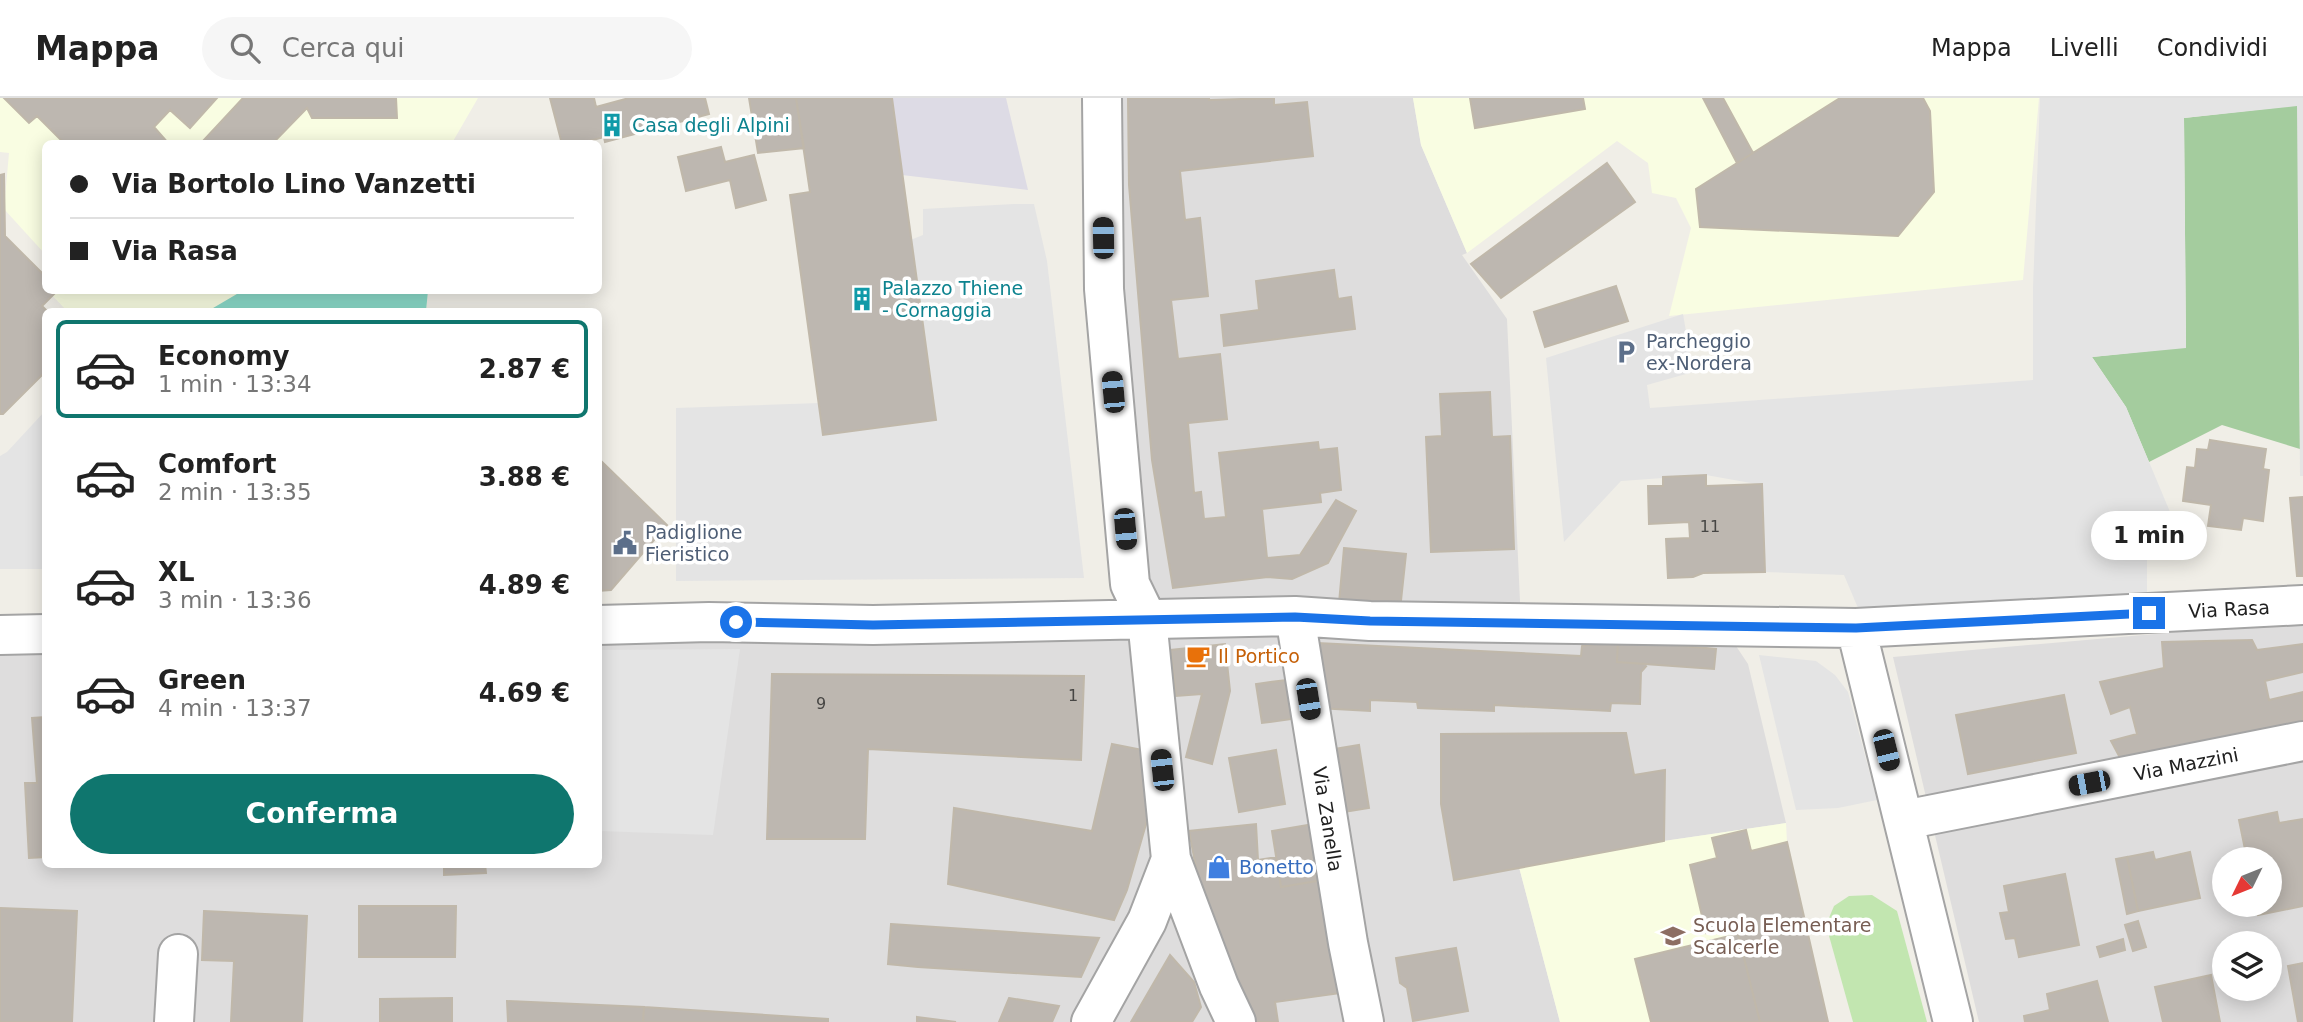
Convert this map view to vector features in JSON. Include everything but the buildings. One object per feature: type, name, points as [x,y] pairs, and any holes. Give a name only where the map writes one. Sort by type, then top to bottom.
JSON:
[{"type":"street","points":[[1102,98],[1106,313],[1130,584],[1147,619],[1171,859],[1219,986],[1237,1022]]},
{"type":"street","name":"Via Rasa","points":[[602,625],[709,622],[873,625],[1295,617],[1370,621],[1856,628],[2303,605]]},
{"type":"street","name":"Via Zanella","points":[[1295,617],[1364,1022]]},
{"type":"street","points":[[1856,628],[1953,1022]]},
{"type":"street","points":[[0,635],[42,635]]},
{"type":"street","name":"Via Mazzini","points":[[1904,820],[2303,741]]},
{"type":"street","points":[[1091,1022],[1147,921],[1171,859]]},
{"type":"street","points":[[174,1022],[178,954]]},
{"type":"shaded area","points":[[0,98],[478,98],[454,140],[42,140],[42,251],[4,209],[9,153],[0,152]]},
{"type":"shaded area","points":[[892,98],[1006,98],[1028,190],[902,175]]},
{"type":"shaded area","points":[[1108,98],[1413,98],[1421,145],[1467,253],[1462,255],[1507,319],[1521,623],[1706,635],[1736,646],[1748,664],[1786,823],[1519,867],[1560,1022],[0,1022],[0,648],[42,648],[42,868],[602,868],[602,641],[1114,636],[1108,337]]},
{"type":"shaded area","points":[[1413,98],[2039,98],[2023,280],[1669,316],[1691,228],[1676,198],[1652,193],[1648,163],[1617,141],[1467,253],[1421,145]]},
{"type":"shaded area","name":"Parcheggio ex-Nordera","points":[[2040,98],[2303,98],[2303,476],[2300,476],[2297,106],[2184,118],[2186,348],[2092,357],[2126,407],[2178,531],[2147,545],[2147,598],[1932,603],[1858,608],[1844,575],[1765,572],[1762,485],[1706,475],[1621,481],[1564,542],[1546,358],[1683,314],[1693,372],[1647,385],[1650,408],[2033,380],[2033,288]]},
{"type":"shaded area","points":[[1034,204],[1047,261],[1084,578],[676,581],[676,408],[819,403],[823,435],[936,420],[908,241],[923,235],[923,209]]},
{"type":"shaded area","points":[[51,294],[428,294],[426,308],[64,308]]},
{"type":"shaded area","points":[[237,294],[428,294],[426,308],[213,308]]},
{"type":"shaded area","points":[[42,414],[42,569],[0,569],[0,456]]},
{"type":"shaded area","points":[[2303,621],[2303,1022],[1979,1022],[1893,657]]},
{"type":"shaded area","points":[[740,649],[713,835],[602,831],[602,650]]},
{"type":"shaded area","points":[[1759,655],[1816,661],[1835,675],[1848,692],[1877,800],[1838,808],[1796,810]]},
{"type":"shaded area","name":"Scuola Elementare Scalcerle","points":[[1786,823],[1787,842],[1828,1022],[1560,1022],[1519,867]]},
{"type":"green space","points":[[2298,105],[2300,449],[2222,425],[2149,462],[2126,407],[2092,357],[2186,347],[2184,118]]},
{"type":"green space","points":[[1872,895],[1897,911],[1927,1022],[1853,1022],[1826,925],[1834,906],[1849,896]]},
{"type":"place","name":"Casa degli Alpini","points":[[612,125]]},
{"type":"place","name":"Palazzo Thiene - Cornaggia","points":[[862,299]]},
{"type":"place","name":"Parcheggio ex-Nordera","points":[[1626,352]]},
{"type":"place","name":"Padiglione Fieristico","points":[[625,543]]},
{"type":"place","name":"Il Portico","points":[[1198,656]]},
{"type":"place","name":"Bonetto","points":[[1219,867]]},
{"type":"place","name":"Scuola Elementare Scalcerle","points":[[1673,936]]},
{"type":"route","points":[[736,622],[873,625],[1295,617],[1370,621],[1856,628],[2149,613]]}]
